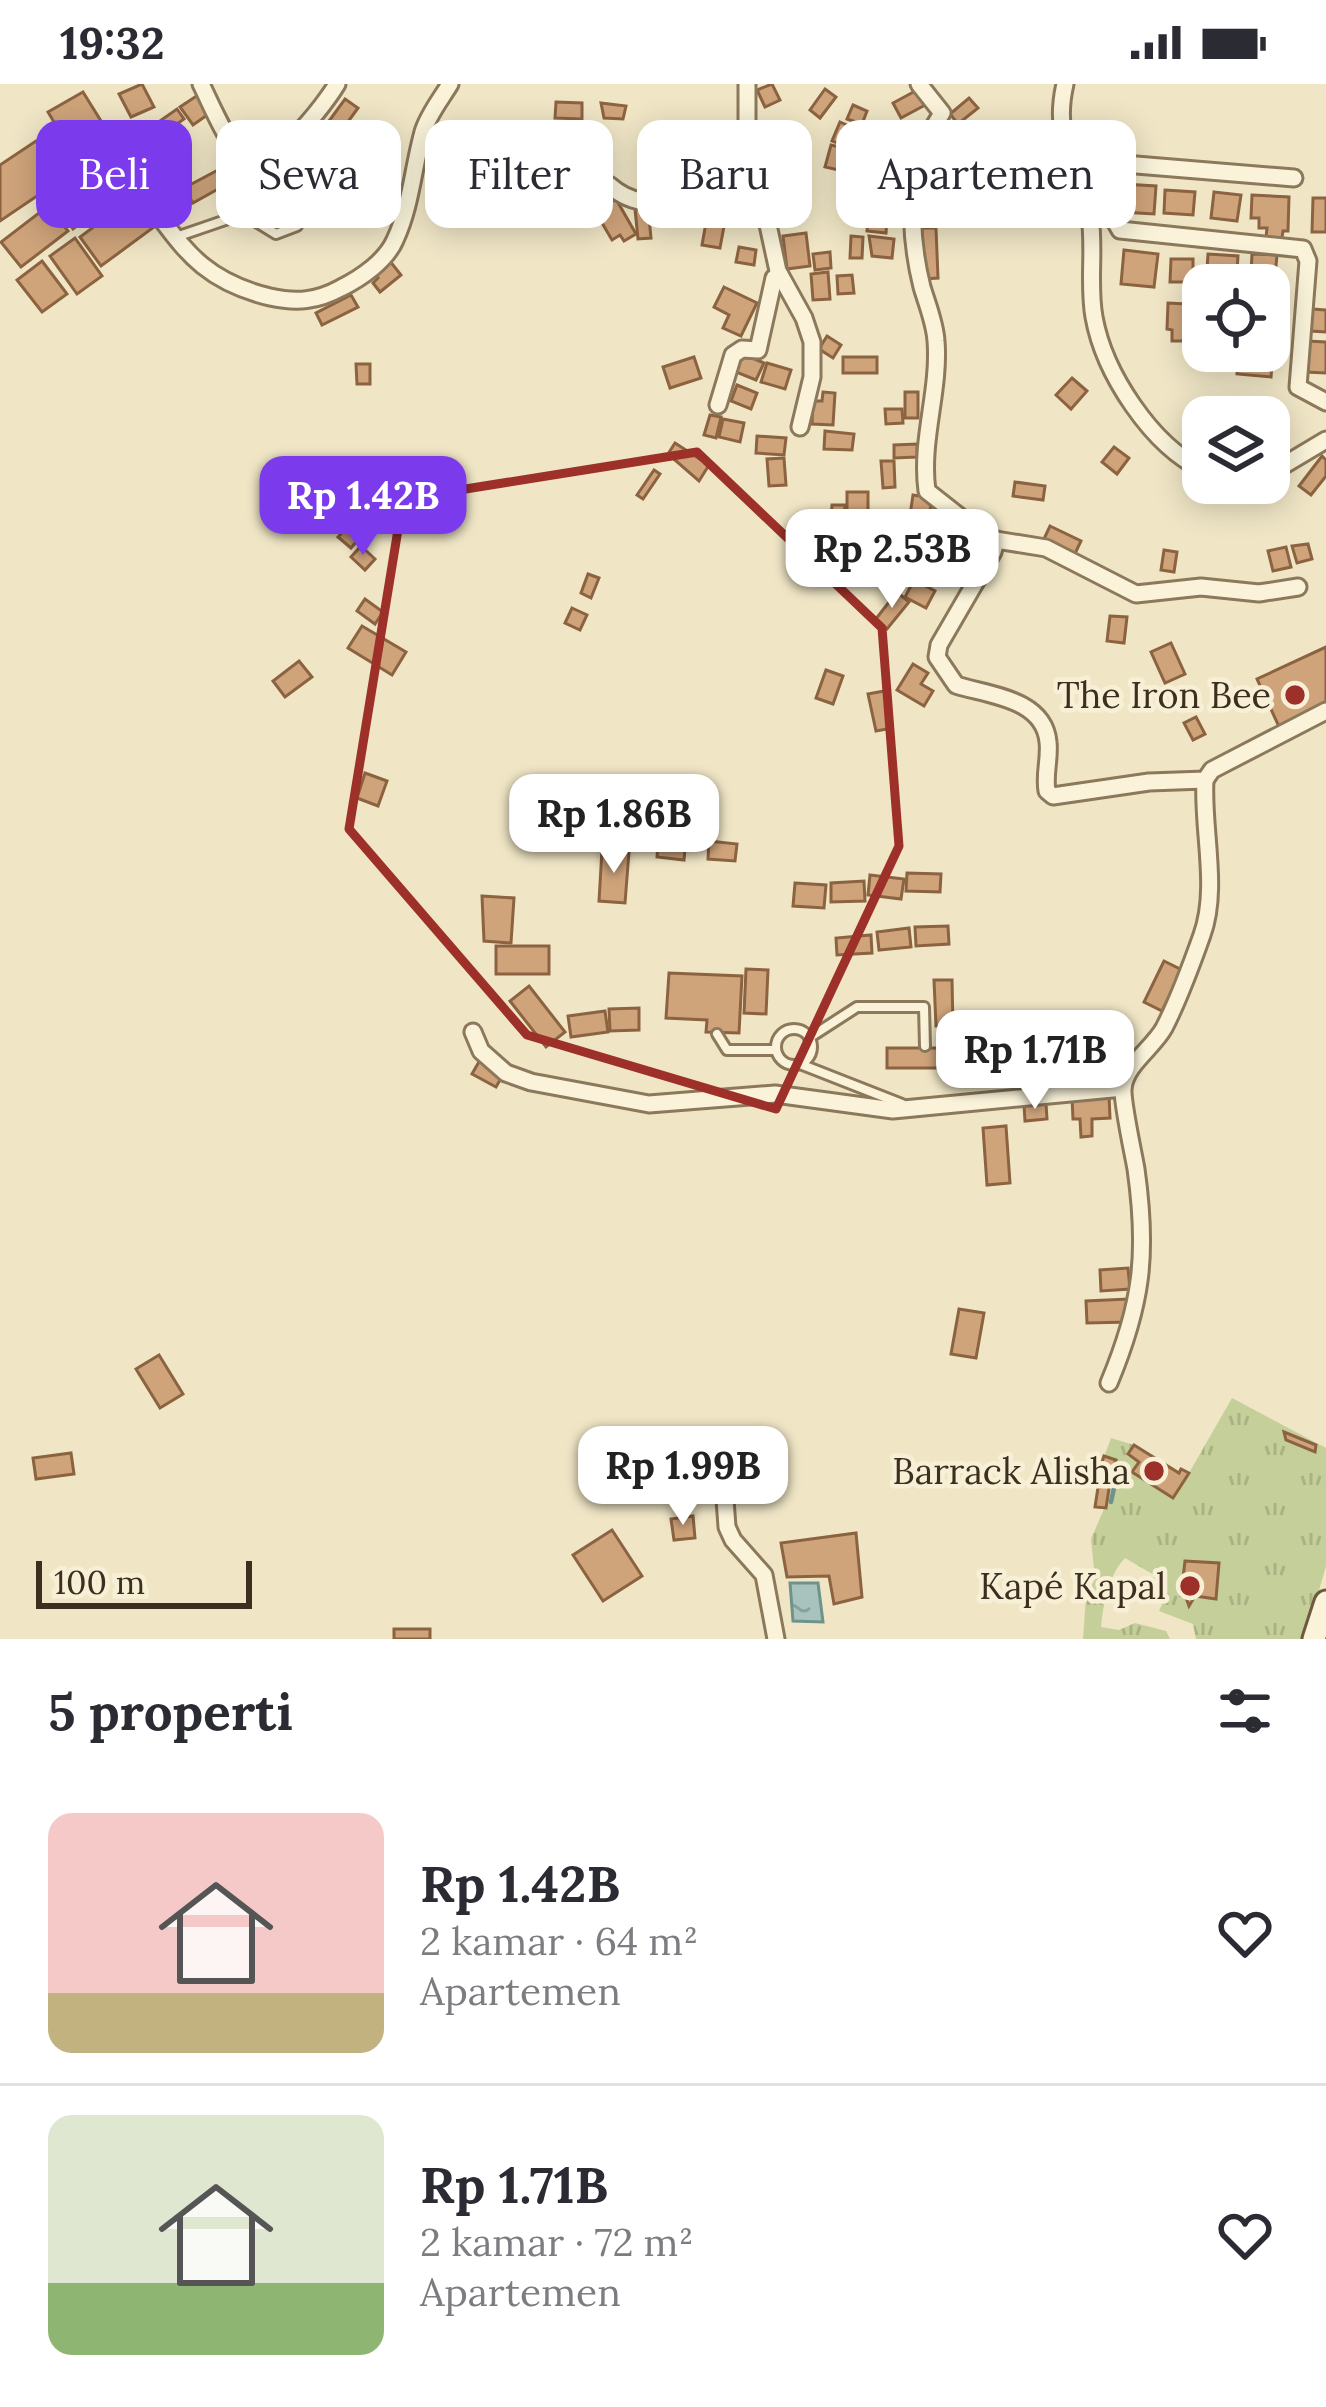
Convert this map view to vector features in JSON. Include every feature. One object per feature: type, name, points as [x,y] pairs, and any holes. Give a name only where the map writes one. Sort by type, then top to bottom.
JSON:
[{"type":"main road","points":[[1314,1639],[1326,1602]]},
{"type":"street","points":[[201,84],[241,154],[256,162],[268,159],[308,124],[337,84]]},
{"type":"street","points":[[166,228],[214,276],[249,293],[294,302],[322,298],[345,286],[388,253],[395,242],[425,126],[450,84]]},
{"type":"street","points":[[747,84],[747,120]]},
{"type":"street","points":[[919,84],[942,113],[938,120]]},
{"type":"street","points":[[1060,120],[1065,84]]},
{"type":"street","points":[[1136,165],[1294,178]]},
{"type":"street","points":[[769,228],[780,275],[812,342],[812,376],[800,427]]},
{"type":"street","points":[[915,228],[921,282],[936,345],[927,427],[927,491],[996,540],[1046,548],[1136,594],[1193,587],[1258,593],[1298,587]]},
{"type":"street","points":[[1090,228],[1090,285],[1099,340],[1141,413],[1182,457]]},
{"type":"street","points":[[1120,228],[1303,248],[1308,261],[1298,387],[1326,402]]},
{"type":"street","points":[[718,405],[733,355],[742,349],[758,350],[770,290],[780,275]]},
{"type":"street","points":[[1290,461],[1326,440]]},
{"type":"street","points":[[996,540],[939,645],[937,657],[956,685],[1010,698],[1039,722],[1048,740],[1045,779],[1049,794],[1205,780]]},
{"type":"street","points":[[1108,1383],[1127,1342],[1142,1273],[1137,1179],[1123,1088],[1135,1063],[1167,1022],[1204,929],[1208,900],[1205,780],[1212,770],[1326,711]]},
{"type":"street","points":[[473,1032],[481,1051],[506,1073],[649,1104],[775,1094],[876,1109],[908,1108],[1123,1088]]},
{"type":"street","points":[[742,1461],[725,1499],[727,1527],[764,1575],[776,1639]]},
{"type":"lane","points":[[174,238],[216,223]]},
{"type":"lane","points":[[809,1038],[857,1007],[925,1007],[925,1046]]},
{"type":"lane","points":[[800,1064],[812,1050],[809,1038],[800,1030],[788,1030],[778,1038],[776,1050],[782,1061],[908,1108]]},
{"type":"lane","points":[[717,1034],[728,1050],[776,1050]]},
{"type":"highlighted area","points":[[697,452],[882,628],[899,846],[776,1109],[527,1035],[349,829],[403,499]]},
{"type":"green space","points":[[1232,1398],[1326,1448],[1326,1566],[1305,1639],[1196,1639],[1193,1624],[1159,1611],[1166,1596],[1148,1588],[1154,1575],[1125,1558],[1111,1581],[1101,1627],[1119,1630],[1135,1623],[1166,1631],[1170,1639],[1083,1639],[1086,1596],[1095,1579],[1091,1539],[1104,1509],[1095,1507],[1097,1476],[1111,1438],[1134,1445],[1178,1473],[1181,1469],[1189,1473]]},
{"type":"water","points":[[790,1583],[818,1583],[823,1622],[793,1621]]},
{"type":"building","points":[[142,84],[154,107],[131,117],[119,94]]},
{"type":"building","points":[[772,84],[780,100],[765,107],[757,90]]},
{"type":"building","points":[[921,88],[929,103],[901,118],[893,103]]},
{"type":"building","points":[[825,89],[836,97],[820,118],[810,110]]},
{"type":"building","points":[[83,92],[100,120],[53,120],[48,112]]},
{"type":"building","points":[[198,95],[210,113],[193,125],[180,107]]},
{"type":"building","points":[[969,98],[978,108],[963,120],[950,114]]},
{"type":"building","points":[[345,99],[358,108],[349,120],[330,120]]},
{"type":"building","points":[[556,102],[582,103],[582,119],[555,118]]},
{"type":"building","points":[[601,103],[626,106],[623,119],[604,118]]},
{"type":"building","points":[[853,105],[867,111],[864,120],[847,119]]},
{"type":"building","points":[[177,109],[184,119],[183,120],[161,120]]},
{"type":"building","points":[[36,141],[36,197],[0,221],[0,165]]},
{"type":"building","points":[[831,145],[836,146],[836,169],[825,167]]},
{"type":"building","points":[[216,171],[216,190],[193,203],[192,184]]},
{"type":"building","points":[[1136,185],[1156,186],[1154,214],[1136,213]]},
{"type":"building","points":[[1165,190],[1195,192],[1193,215],[1164,213]]},
{"type":"building","points":[[1214,192],[1241,195],[1237,221],[1211,218]]},
{"type":"building","points":[[1252,195],[1289,197],[1288,231],[1283,231],[1282,238],[1266,237],[1267,228],[1259,228],[1259,218],[1251,218]]},
{"type":"building","points":[[1313,198],[1326,198],[1326,232],[1312,232]]},
{"type":"building","points":[[613,201],[636,234],[624,241],[620,235],[612,240],[605,228],[613,228]]},
{"type":"building","points":[[635,209],[637,228],[650,228],[651,238],[638,239]]},
{"type":"building","points":[[36,215],[36,228],[68,231],[21,267],[1,242]]},
{"type":"building","points":[[92,228],[153,228],[101,266],[80,237]]},
{"type":"building","points":[[705,228],[724,228],[720,248],[702,245]]},
{"type":"building","points":[[922,228],[936,228],[938,278],[924,279]]},
{"type":"building","points":[[806,233],[810,266],[787,269],[783,236]]},
{"type":"building","points":[[851,236],[863,237],[862,258],[850,258]]},
{"type":"building","points":[[869,236],[894,239],[892,258],[872,256]]},
{"type":"building","points":[[75,238],[102,276],[77,294],[50,256]]},
{"type":"building","points":[[739,247],[756,250],[754,265],[736,262]]},
{"type":"building","points":[[1124,250],[1158,254],[1154,287],[1121,284]]},
{"type":"building","points":[[830,252],[831,268],[815,270],[813,254]]},
{"type":"building","points":[[1208,254],[1238,256],[1237,264],[1207,264]]},
{"type":"building","points":[[1252,254],[1277,255],[1276,264],[1252,264]]},
{"type":"building","points":[[1171,259],[1193,259],[1193,264],[1182,264],[1182,282],[1170,282]]},
{"type":"building","points":[[389,260],[401,275],[380,292],[373,283],[378,278],[373,272]]},
{"type":"building","points":[[42,261],[67,294],[42,312],[17,280]]},
{"type":"building","points":[[828,272],[830,299],[813,300],[811,274]]},
{"type":"building","points":[[852,275],[854,293],[838,294],[837,276]]},
{"type":"building","points":[[724,287],[757,303],[741,336],[723,328],[729,315],[714,307]]},
{"type":"building","points":[[351,295],[358,307],[322,325],[316,313]]},
{"type":"building","points":[[1168,303],[1182,304],[1182,341],[1172,341],[1172,330],[1167,329]]},
{"type":"building","points":[[1312,309],[1326,310],[1326,332],[1311,331]]},
{"type":"building","points":[[827,336],[841,345],[833,358],[819,349]]},
{"type":"building","points":[[1307,341],[1326,342],[1326,373],[1306,372]]},
{"type":"building","points":[[743,354],[764,363],[756,380],[736,372]]},
{"type":"building","points":[[694,357],[701,378],[670,388],[663,367]]},
{"type":"building","points":[[843,357],[877,357],[877,373],[843,373]]},
{"type":"building","points":[[767,363],[791,370],[785,389],[761,382]]},
{"type":"building","points":[[356,364],[370,364],[370,384],[357,384]]},
{"type":"building","points":[[1237,372],[1271,372],[1271,377]]},
{"type":"building","points":[[1072,378],[1087,391],[1071,409],[1056,395]]},
{"type":"building","points":[[737,385],[757,393],[751,409],[731,401]]},
{"type":"building","points":[[823,392],[835,393],[833,425],[812,424],[813,401],[822,401]]},
{"type":"building","points":[[905,392],[918,392],[918,418],[905,418]]},
{"type":"building","points":[[885,409],[902,409],[903,423],[886,424]]},
{"type":"building","points":[[710,415],[721,417],[716,438],[704,435]]},
{"type":"building","points":[[723,419],[744,423],[740,442],[719,437]]},
{"type":"building","points":[[825,431],[854,434],[852,450],[824,449]]},
{"type":"building","points":[[757,436],[786,438],[784,455],[756,453]]},
{"type":"building","points":[[675,443],[709,465],[699,481],[668,454]]},
{"type":"building","points":[[917,444],[917,457],[894,458],[894,445]]},
{"type":"building","points":[[1114,447],[1129,458],[1117,474],[1102,462]]},
{"type":"building","points":[[1322,456],[1326,476],[1311,495],[1299,486]]},
{"type":"building","points":[[784,458],[786,485],[769,486],[767,459]]},
{"type":"building","points":[[881,461],[894,461],[895,487],[883,488]]},
{"type":"building","points":[[654,470],[660,474],[643,499],[637,495]]},
{"type":"building","points":[[1015,482],[1045,486],[1043,500],[1013,496]]},
{"type":"building","points":[[847,492],[868,492],[868,511],[847,511]]},
{"type":"building","points":[[913,495],[932,498],[928,524],[909,522]]},
{"type":"building","points":[[299,498],[310,511],[296,522],[285,508]]},
{"type":"building","points":[[832,505],[845,505],[844,519],[858,520],[857,537],[830,536]]},
{"type":"building","points":[[353,521],[365,531],[351,548],[338,537]]},
{"type":"building","points":[[1050,526],[1081,541],[1073,558],[1042,543]]},
{"type":"building","points":[[847,539],[859,549],[837,576],[825,567]]},
{"type":"building","points":[[1308,544],[1312,559],[1297,563],[1292,546]]},
{"type":"building","points":[[361,546],[375,559],[365,570],[351,557]]},
{"type":"building","points":[[1286,547],[1291,567],[1273,571],[1268,551]]},
{"type":"building","points":[[1164,550],[1177,552],[1174,572],[1161,570]]},
{"type":"building","points":[[588,574],[599,578],[591,598],[581,593]]},
{"type":"building","points":[[914,580],[935,591],[926,608],[905,597]]},
{"type":"building","points":[[897,592],[909,602],[887,629],[875,620]]},
{"type":"building","points":[[365,599],[383,612],[375,624],[357,611]]},
{"type":"building","points":[[572,608],[587,615],[580,630],[565,623]]},
{"type":"building","points":[[1110,616],[1127,617],[1124,643],[1107,641]]},
{"type":"building","points":[[362,626],[406,652],[392,675],[348,648]]},
{"type":"building","points":[[1171,643],[1185,674],[1165,683],[1151,652]]},
{"type":"building","name":"The Iron Bee","points":[[1326,647],[1326,710],[1281,731],[1257,679]]},
{"type":"building","points":[[299,661],[312,677],[285,697],[273,681]]},
{"type":"building","points":[[913,664],[928,673],[921,684],[933,691],[924,706],[897,690]]},
{"type":"building","points":[[826,670],[843,676],[833,704],[816,698]]},
{"type":"building","points":[[884,691],[892,728],[876,731],[868,694]]},
{"type":"building","points":[[1196,717],[1205,734],[1193,740],[1184,723]]},
{"type":"building","points":[[365,773],[387,781],[378,806],[357,798]]},
{"type":"building","points":[[567,796],[592,799],[589,826],[564,823]]},
{"type":"building","points":[[595,799],[635,800],[635,836],[595,836]]},
{"type":"building","points":[[659,835],[686,837],[684,860],[657,857]]},
{"type":"building","points":[[709,841],[737,844],[735,861],[708,859]]},
{"type":"building","points":[[602,850],[629,852],[625,903],[599,901]]},
{"type":"building","points":[[907,873],[941,874],[940,892],[906,891]]},
{"type":"building","points":[[870,875],[904,879],[901,899],[868,895]]},
{"type":"building","points":[[864,881],[865,901],[831,902],[831,883]]},
{"type":"building","points":[[795,883],[826,885],[824,908],[793,906]]},
{"type":"building","points":[[482,896],[514,898],[511,943],[484,941]]},
{"type":"building","points":[[948,926],[949,944],[916,946],[915,927]]},
{"type":"building","points":[[909,928],[911,947],[879,950],[877,932]]},
{"type":"building","points":[[871,935],[872,953],[837,955],[836,938]]},
{"type":"building","points":[[496,946],[549,946],[549,974],[496,974]]},
{"type":"building","points":[[1164,961],[1182,970],[1162,1011],[1144,1002]]},
{"type":"building","points":[[746,969],[768,970],[766,1014],[744,1013]]},
{"type":"building","points":[[669,973],[742,976],[739,1033],[706,1032],[707,1020],[666,1018]]},
{"type":"building","points":[[934,980],[952,980],[953,1026],[936,1026]]},
{"type":"building","points":[[529,986],[565,1032],[546,1047],[510,1001]]},
{"type":"building","points":[[639,1008],[639,1030],[610,1031],[609,1009]]},
{"type":"building","points":[[605,1011],[608,1032],[571,1037],[568,1016]]},
{"type":"building","points":[[887,1048],[948,1048],[948,1068],[887,1068]]},
{"type":"building","points":[[480,1060],[504,1073],[496,1087],[472,1074]]},
{"type":"building","points":[[1109,1095],[1110,1118],[1092,1119],[1092,1136],[1081,1137],[1080,1119],[1073,1119],[1072,1097]]},
{"type":"building","points":[[1046,1104],[1047,1119],[1025,1121],[1024,1105]]},
{"type":"building","points":[[1006,1126],[1010,1183],[987,1185],[983,1128]]},
{"type":"building","points":[[1128,1268],[1130,1289],[1101,1291],[1100,1270]]},
{"type":"building","points":[[1128,1299],[1129,1322],[1087,1323],[1086,1301]]},
{"type":"building","points":[[959,1309],[984,1313],[976,1358],[951,1354]]},
{"type":"building","points":[[159,1355],[183,1394],[160,1408],[136,1369]]},
{"type":"building","points":[[1284,1432],[1316,1445],[1315,1452],[1286,1440]]},
{"type":"building","name":"Barrack Alisha","points":[[1134,1445],[1179,1473],[1181,1469],[1189,1473],[1173,1498],[1132,1472],[1139,1462],[1128,1454]]},
{"type":"building","points":[[71,1453],[74,1474],[36,1479],[33,1458]]},
{"type":"building","points":[[1104,1456],[1116,1460],[1108,1480],[1097,1476]]},
{"type":"building","points":[[1099,1481],[1110,1482],[1106,1508],[1095,1507]]},
{"type":"building","points":[[693,1516],[695,1538],[674,1540],[671,1519]]},
{"type":"building","points":[[612,1530],[642,1576],[603,1601],[573,1555]]},
{"type":"building","points":[[856,1533],[862,1597],[834,1604],[829,1576],[787,1577],[781,1543]]},
{"type":"building","points":[[1185,1561],[1219,1563],[1216,1599],[1195,1596],[1189,1606],[1181,1595]]},
{"type":"building","points":[[394,1629],[430,1629],[430,1639],[394,1639]]},
{"type":"waterway","points":[[1111,1502],[1119,1465]]},
{"type":"place","name":"The Iron Bee","points":[[1295,695]]},
{"type":"place","name":"Barrack Alisha","points":[[1154,1471]]},
{"type":"place","name":"Kapé Kapal","points":[[1190,1586]]}]
